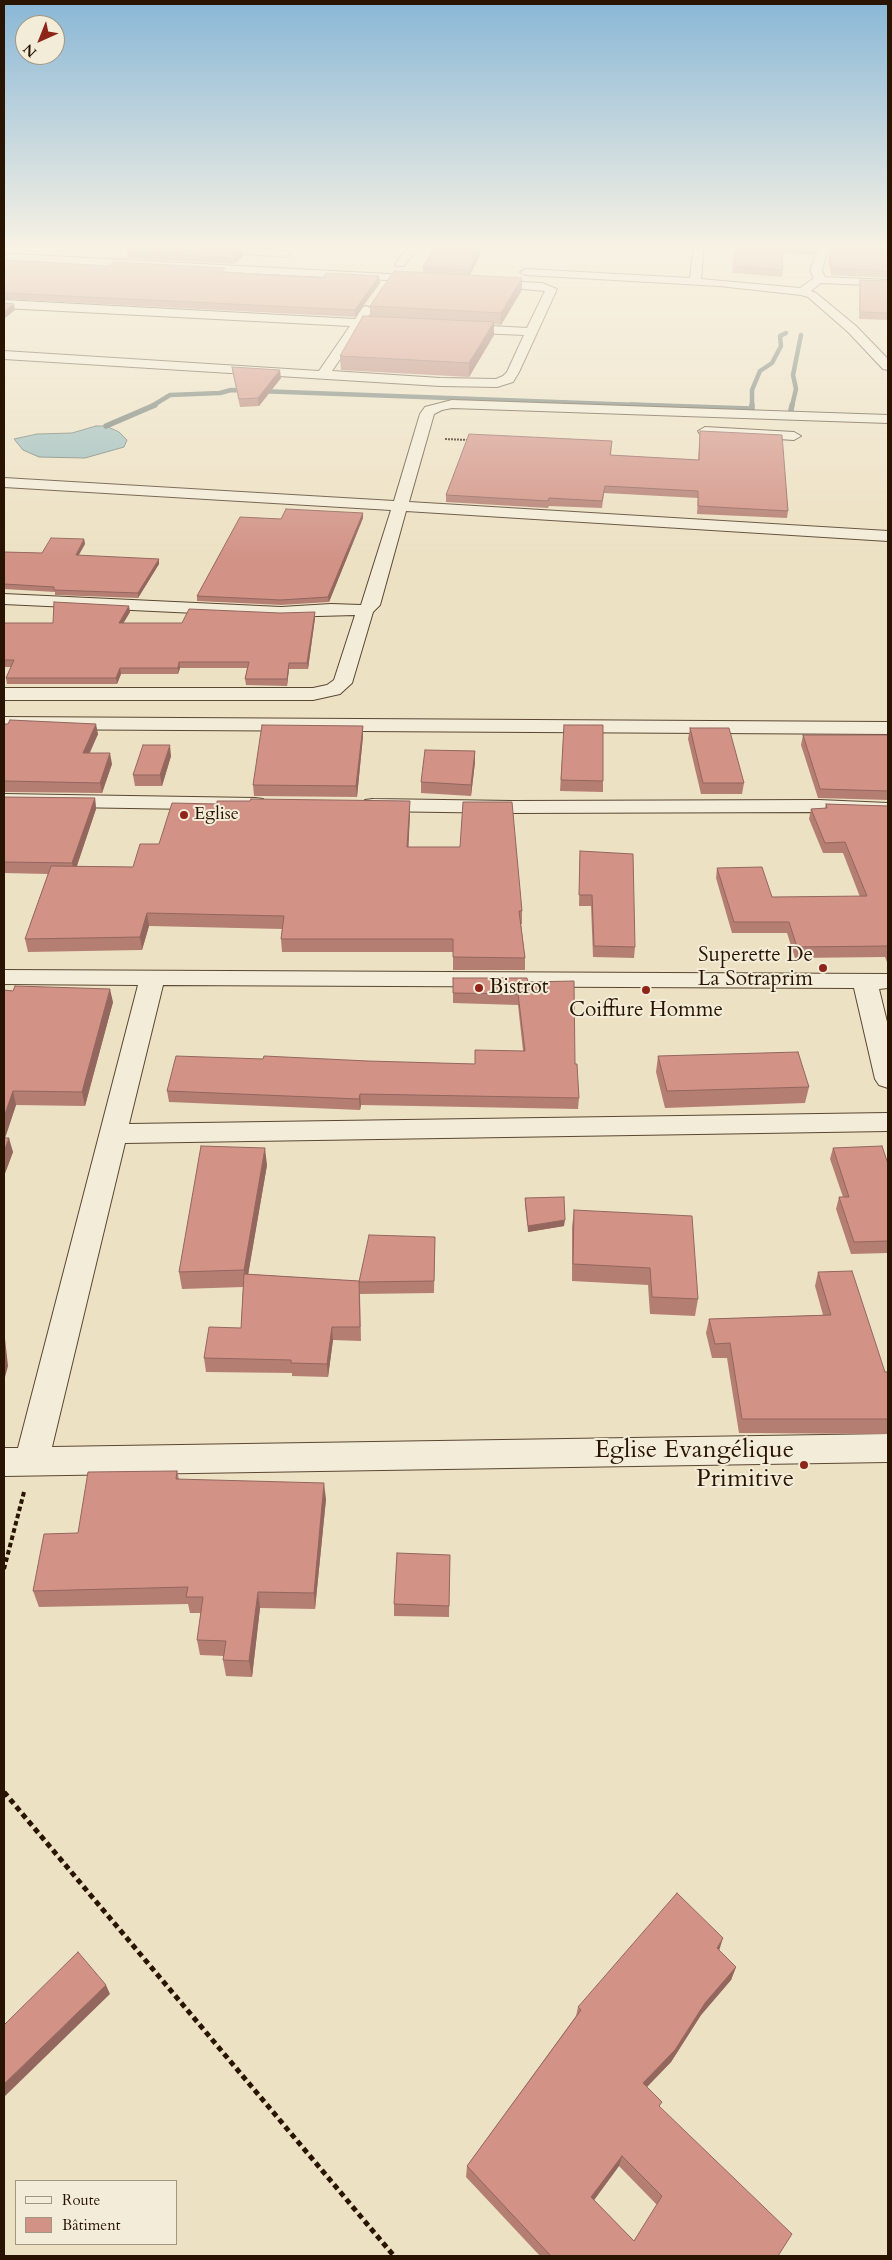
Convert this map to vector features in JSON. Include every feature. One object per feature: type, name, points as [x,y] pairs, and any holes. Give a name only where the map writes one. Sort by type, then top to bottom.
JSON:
[{"type":"street","points":[[323,375],[340,349]]},
{"type":"street","points":[[4,355],[440,382],[498,383],[508,378],[523,349]]},
{"type":"street","points":[[872,349],[888,366]]},
{"type":"street","points":[[439,406],[440,382]]},
{"type":"street","points":[[4,694],[313,694],[333,690],[343,683],[365,610],[371,605],[427,414],[430,410],[439,406],[452,404],[888,419]]},
{"type":"street","points":[[704,431],[794,436]]},
{"type":"street","points":[[4,482],[888,536]]},
{"type":"street","points":[[4,599],[281,612],[331,609],[365,610]]},
{"type":"street","points":[[4,724],[888,728]]},
{"type":"street","points":[[4,800],[273,804]]},
{"type":"street","points":[[353,805],[513,807],[819,806],[888,809]]},
{"type":"street","points":[[4,977],[876,981],[888,1079]]},
{"type":"street","points":[[152,978],[113,1134],[17,1462],[266,1456],[888,1448]]},
{"type":"street","points":[[113,1134],[888,1122]]},
{"type":"path","points":[[420,438],[470,440]]},
{"type":"path","points":[[4,1569],[17,1462]]},
{"type":"path","points":[[4,1792],[394,2256]]},
{"type":"water","points":[[96,426],[106,426],[119,432],[127,440],[124,447],[85,458],[39,457],[23,450],[14,439],[37,434],[72,433]]},
{"type":"building","points":[[344,349],[477,349],[469,363],[340,356]]},
{"type":"building","points":[[232,367],[280,370],[258,398],[239,399]]},
{"type":"building","points":[[700,431],[782,435],[788,511],[698,506],[698,491],[605,486],[602,501],[549,498],[548,501],[446,495],[469,434],[612,441],[610,455],[699,460]]},
{"type":"building","points":[[286,509],[363,513],[328,597],[281,600],[197,596],[240,517],[281,519]]},
{"type":"building","points":[[51,538],[84,539],[76,555],[159,559],[138,593],[54,590],[54,587],[4,584],[4,552],[42,553]]},
{"type":"building","points":[[54,602],[129,606],[119,623],[182,623],[189,609],[280,613],[315,612],[307,663],[289,663],[287,679],[245,679],[249,662],[179,662],[178,668],[120,668],[116,678],[6,678],[14,660],[4,660],[4,623],[53,623]]},
{"type":"building","points":[[10,720],[96,724],[83,753],[110,753],[100,783],[4,781],[4,724],[8,724]]},
{"type":"building","points":[[262,725],[363,726],[356,786],[253,785]]},
{"type":"building","points":[[564,725],[603,725],[603,781],[561,780]]},
{"type":"building","points":[[690,728],[729,728],[744,783],[703,783]]},
{"type":"building","points":[[803,735],[888,735],[888,791],[820,789]]},
{"type":"building","points":[[143,745],[170,745],[160,775],[133,775]]},
{"type":"building","points":[[425,750],[475,751],[471,785],[421,782]]},
{"type":"building","points":[[4,797],[95,798],[72,863],[4,862]]},
{"type":"building","points":[[251,799],[410,801],[407,847],[460,847],[463,802],[512,802],[522,911],[519,911],[525,958],[453,957],[453,939],[281,939],[284,916],[147,913],[140,937],[25,939],[51,866],[133,867],[140,844],[159,844],[172,803],[217,804],[217,801],[250,801]]},
{"type":"building","points":[[826,804],[888,806],[888,946],[797,947],[789,922],[734,922],[717,868],[762,867],[772,897],[867,896],[845,842],[825,843],[811,809],[827,808]]},
{"type":"building","points":[[580,851],[633,854],[635,947],[594,946],[592,895],[579,895]]},
{"type":"building","points":[[453,978],[527,978],[528,982],[574,981],[575,1064],[577,1064],[579,1098],[360,1094],[359,1099],[167,1091],[176,1056],[263,1059],[264,1056],[475,1064],[475,1050],[525,1051],[518,994],[453,993]]},
{"type":"building","points":[[15,986],[110,989],[82,1092],[13,1091],[4,1117],[4,990],[13,991]]},
{"type":"building","points":[[798,1052],[809,1087],[667,1091],[658,1056]]},
{"type":"building","points":[[4,1138],[9,1138],[4,1152]]},
{"type":"building","points":[[201,1146],[265,1148],[244,1270],[179,1272]]},
{"type":"building","points":[[882,1146],[888,1164],[888,1241],[854,1242],[839,1197],[849,1197],[833,1148]]},
{"type":"building","points":[[564,1197],[565,1220],[528,1226],[525,1198]]},
{"type":"building","points":[[574,1210],[692,1216],[698,1299],[652,1297],[650,1268],[573,1264]]},
{"type":"building","points":[[369,1235],[435,1237],[434,1281],[359,1282]]},
{"type":"building","points":[[852,1271],[885,1372],[888,1372],[888,1419],[742,1419],[730,1343],[715,1344],[709,1319],[831,1315],[818,1272]]},
{"type":"building","points":[[244,1274],[359,1281],[360,1327],[332,1327],[327,1364],[291,1363],[291,1360],[204,1358],[209,1327],[241,1328]]},
{"type":"building","points":[[177,1471],[176,1479],[324,1483],[314,1593],[258,1592],[249,1661],[223,1660],[226,1641],[197,1640],[203,1597],[186,1597],[188,1587],[33,1591],[44,1534],[78,1533],[88,1472]]},
{"type":"building","points":[[397,1553],[450,1555],[449,1606],[394,1604]]},
{"type":"building","points":[[677,1893],[723,1938],[717,1948],[736,1967],[705,2003],[675,2050],[643,2083],[662,2102],[659,2106],[792,2234],[778,2256],[551,2256],[467,2166],[581,2010],[578,2007]],"holes":[[[622,2156],[662,2196],[634,2241],[591,2197]]]},
{"type":"building","points":[[78,1952],[106,1985],[4,2084],[4,2025]]},
{"type":"waterway","points":[[631,405],[752,409],[752,390],[760,371],[772,363],[779,349]]},
{"type":"waterway","points":[[792,406],[796,389],[793,375],[798,349]]},
{"type":"waterway","points":[[152,406],[170,395],[220,393],[231,390],[665,406]]},
{"type":"waterway","points":[[106,426],[155,405]]},
{"type":"waterway","points":[[791,410],[792,405]]},
{"type":"place","name":"Eglise","points":[[184,815]]},
{"type":"place","name":"Superette De La Sotraprim","points":[[823,968]]},
{"type":"place","name":"Bistrot","points":[[479,988]]},
{"type":"place","name":"Coiffure Homme","points":[[646,990]]},
{"type":"place","name":"Eglise Evangélique Primitive","points":[[804,1465]]}]
